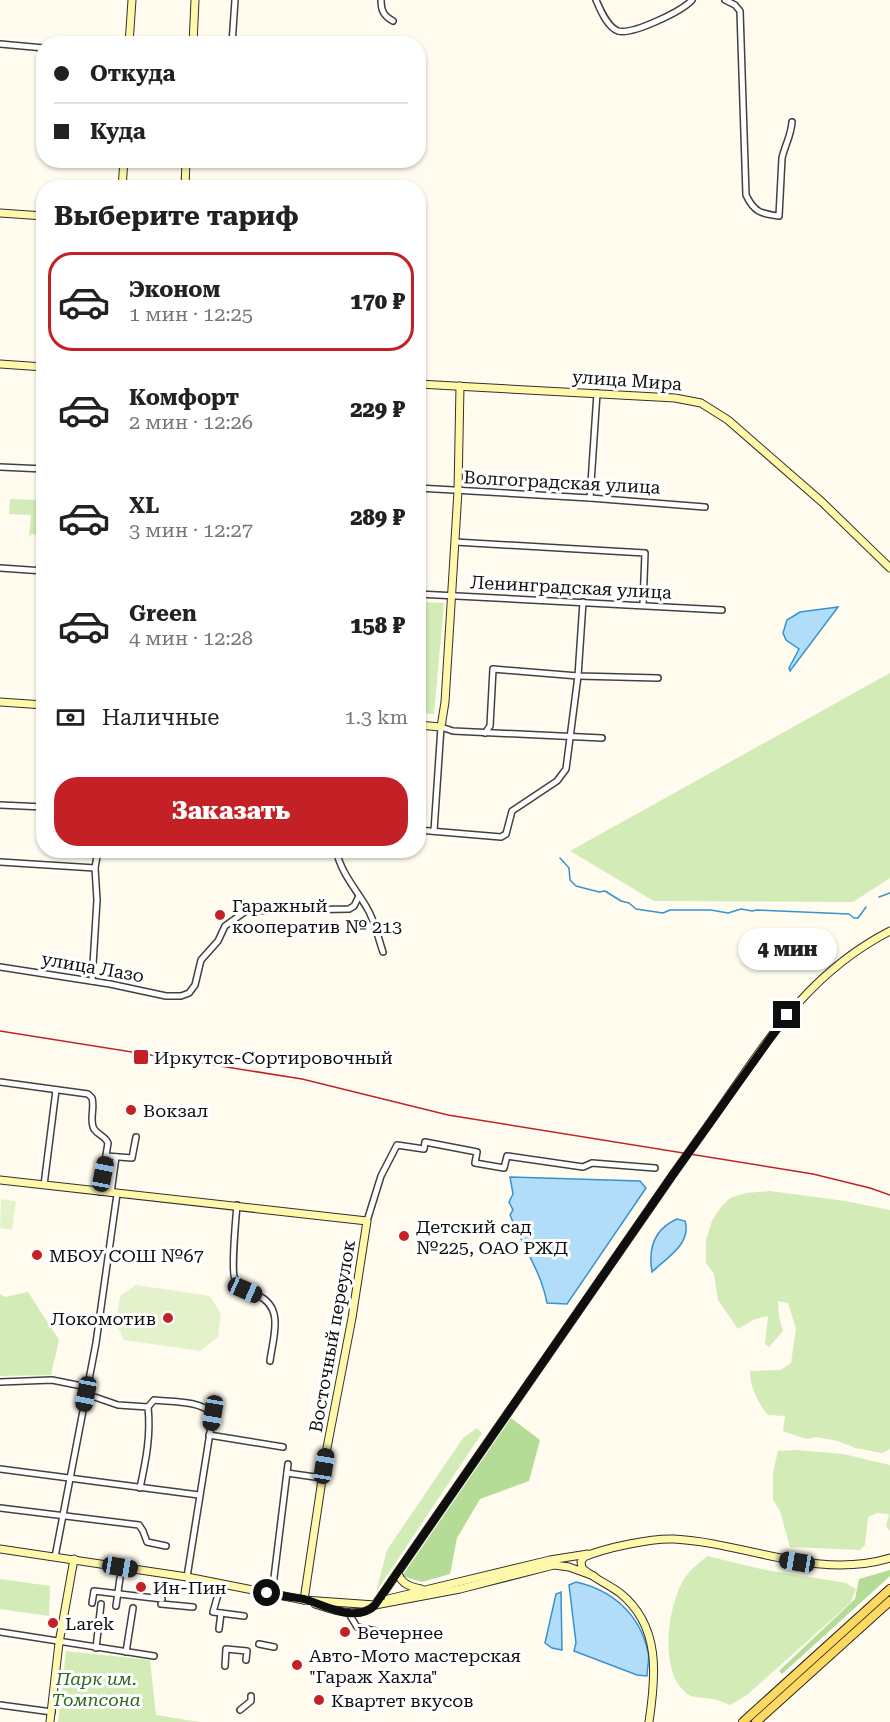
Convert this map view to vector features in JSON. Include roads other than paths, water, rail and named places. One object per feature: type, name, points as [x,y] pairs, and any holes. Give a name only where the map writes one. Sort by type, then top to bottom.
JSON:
[{"type":"main road","points":[[130,36],[132,0]]},
{"type":"main road","points":[[193,36],[195,0]]},
{"type":"main road","points":[[0,213],[36,215]]},
{"type":"main road","points":[[0,364],[36,366]]},
{"type":"main road","name":"улица Мира","points":[[426,384],[685,399],[711,407],[797,479],[890,568]]},
{"type":"main road","points":[[426,726],[441,728],[445,702],[458,491],[460,386]]},
{"type":"main road","points":[[0,702],[36,704]]},
{"type":"main road","points":[[375,1605],[674,1173],[776,1030],[814,985],[844,959],[890,931]]},
{"type":"main road","points":[[0,1180],[367,1221]]},
{"type":"main road","name":"Восточный переулок","points":[[304,1600],[322,1478],[352,1318],[367,1221]]},
{"type":"main road","points":[[0,1549],[187,1577],[304,1600],[375,1605],[594,1553],[673,1539],[813,1564],[850,1566],[890,1558]]},
{"type":"main road","points":[[594,1553],[584,1557],[580,1563],[583,1569],[621,1594],[633,1606],[649,1636],[655,1672],[648,1722]]},
{"type":"main road","points":[[51,1722],[59,1642],[74,1559]]},
{"type":"main road","points":[[532,1567],[560,1565],[594,1576]]},
{"type":"main road","points":[[398,1573],[408,1585],[424,1589]]},
{"type":"main road","points":[[304,1600],[334,1611],[367,1611],[380,1602],[424,1589],[459,1585]]},
{"type":"main road","points":[[743,1722],[890,1589]]},
{"type":"main road","points":[[756,1722],[890,1601]]},
{"type":"street","points":[[233,36],[235,0]]},
{"type":"street","points":[[381,0],[381,11],[393,21]]},
{"type":"street","points":[[596,0],[617,31],[627,31],[674,14],[686,7],[692,0]]},
{"type":"street","points":[[725,0],[735,5],[740,11],[746,195],[754,210],[760,214],[779,216],[782,158],[791,133],[792,122]]},
{"type":"street","points":[[740,11],[749,10]]},
{"type":"street","points":[[0,44],[36,47]]},
{"type":"street","points":[[590,498],[597,393]]},
{"type":"street","points":[[0,467],[36,469]]},
{"type":"street","name":"Волгоградская улица","points":[[426,489],[705,507]]},
{"type":"street","points":[[455,542],[645,553],[643,605]]},
{"type":"street","points":[[0,568],[36,570]]},
{"type":"street","name":"Ленинградская улица","points":[[426,594],[722,610]]},
{"type":"street","points":[[426,830],[501,837],[506,834],[512,811],[557,781],[566,769],[578,676],[583,602]]},
{"type":"street","points":[[485,733],[490,726],[494,669],[578,676],[658,678]]},
{"type":"street","points":[[434,831],[441,728],[485,733],[602,738]]},
{"type":"street","points":[[0,805],[36,807]]},
{"type":"street","points":[[92,981],[97,858]]},
{"type":"street","points":[[338,858],[346,876],[369,910],[383,952]]},
{"type":"street","points":[[0,862],[96,868]]},
{"type":"street","name":"улица Лазо","points":[[0,967],[92,981],[166,996],[181,996],[189,993],[195,986],[201,960],[219,941],[225,926],[236,916],[246,911],[349,909],[354,906],[359,896]]},
{"type":"street","points":[[0,1082],[88,1094],[92,1098],[94,1129],[104,1136],[108,1143],[100,1192]]},
{"type":"street","points":[[44,1185],[56,1090]]},
{"type":"street","points":[[106,1156],[132,1158],[136,1137]]},
{"type":"street","name":"Восточный переулок","points":[[367,1221],[381,1176],[397,1145],[424,1149],[425,1142],[477,1152],[476,1163],[504,1168],[507,1156],[583,1167],[592,1163],[655,1168]]},
{"type":"street","points":[[55,1557],[96,1343],[114,1193],[116,1157]]},
{"type":"street","points":[[237,1205],[232,1274],[239,1286],[264,1299],[274,1309],[275,1320],[270,1361]]},
{"type":"street","points":[[0,1382],[52,1380],[87,1387]]},
{"type":"street","points":[[86,1394],[118,1405],[148,1407]]},
{"type":"street","points":[[140,1488],[149,1449],[148,1407],[154,1400],[208,1408],[213,1413],[187,1577]]},
{"type":"street","points":[[209,1436],[283,1447]]},
{"type":"street","points":[[272,1594],[288,1464]]},
{"type":"street","points":[[0,1469],[199,1495]]},
{"type":"street","points":[[287,1473],[322,1478]]},
{"type":"street","points":[[0,1508],[139,1525],[147,1542],[166,1546]]},
{"type":"street","points":[[116,1606],[120,1578]]},
{"type":"street","points":[[221,1584],[213,1612],[244,1616]]},
{"type":"street","points":[[92,1603],[94,1591],[193,1607]]},
{"type":"street","points":[[96,1648],[101,1604]]},
{"type":"street","points":[[126,1652],[133,1608]]},
{"type":"street","points":[[348,1612],[357,1627],[385,1633]]},
{"type":"street","points":[[219,1629],[221,1613]]},
{"type":"street","points":[[0,1632],[154,1656]]},
{"type":"street","points":[[259,1644],[274,1647]]},
{"type":"street","points":[[225,1666],[226,1649],[247,1651],[246,1660]]},
{"type":"street","points":[[240,1710],[251,1701],[250,1696]]},
{"type":"street","points":[[0,1704],[52,1712]]},
{"type":"water","points":[[838,607],[790,671],[789,668],[799,649],[786,640],[783,633],[787,620],[800,612]]},
{"type":"water","points":[[510,1177],[640,1181],[646,1188],[567,1304],[547,1303],[536,1269],[510,1215],[513,1210],[509,1202],[513,1194]]},
{"type":"water","points":[[677,1219],[685,1221],[685,1237],[676,1250],[652,1272],[651,1255],[654,1240],[663,1228]]},
{"type":"water","points":[[576,1582],[601,1591],[631,1615],[644,1638],[648,1652],[647,1676],[637,1675],[574,1651],[576,1643],[569,1585]]},
{"type":"water","points":[[561,1592],[562,1650],[552,1648],[545,1643],[556,1594]]},
{"type":"waterway","points":[[560,858],[569,868],[570,880],[576,886],[599,892],[605,891],[636,909],[663,913],[670,910],[711,910],[728,913],[741,909],[849,914],[858,918],[866,907]]},
{"type":"waterway","points":[[879,897],[890,893]]},
{"type":"railway","points":[[0,1031],[302,1079],[448,1115],[813,1174],[890,1195]]},
{"type":"place","name":"Гаражный кооператив № 213","points":[[220,915]]},
{"type":"place","name":"Иркутск-Сортировочный","points":[[141,1057]]},
{"type":"place","name":"Вокзал","points":[[131,1110]]},
{"type":"place","name":"Детский сад №225, ОАО РЖД","points":[[404,1236]]},
{"type":"place","name":"МБОУ СОШ №67","points":[[37,1255]]},
{"type":"place","name":"Локомотив","points":[[168,1318]]},
{"type":"place","name":"Ин-Пин","points":[[141,1587]]},
{"type":"place","name":"Larek","points":[[53,1623]]},
{"type":"place","name":"Вечернее","points":[[345,1632]]},
{"type":"place","name":"Авто-Мото мастерская \"Гараж Хахла\"","points":[[297,1665]]},
{"type":"place","name":"Квартет вкусов","points":[[319,1700]]},
{"type":"park label","name":"Парк им. Томпсона","points":[[96,1688]]}]
